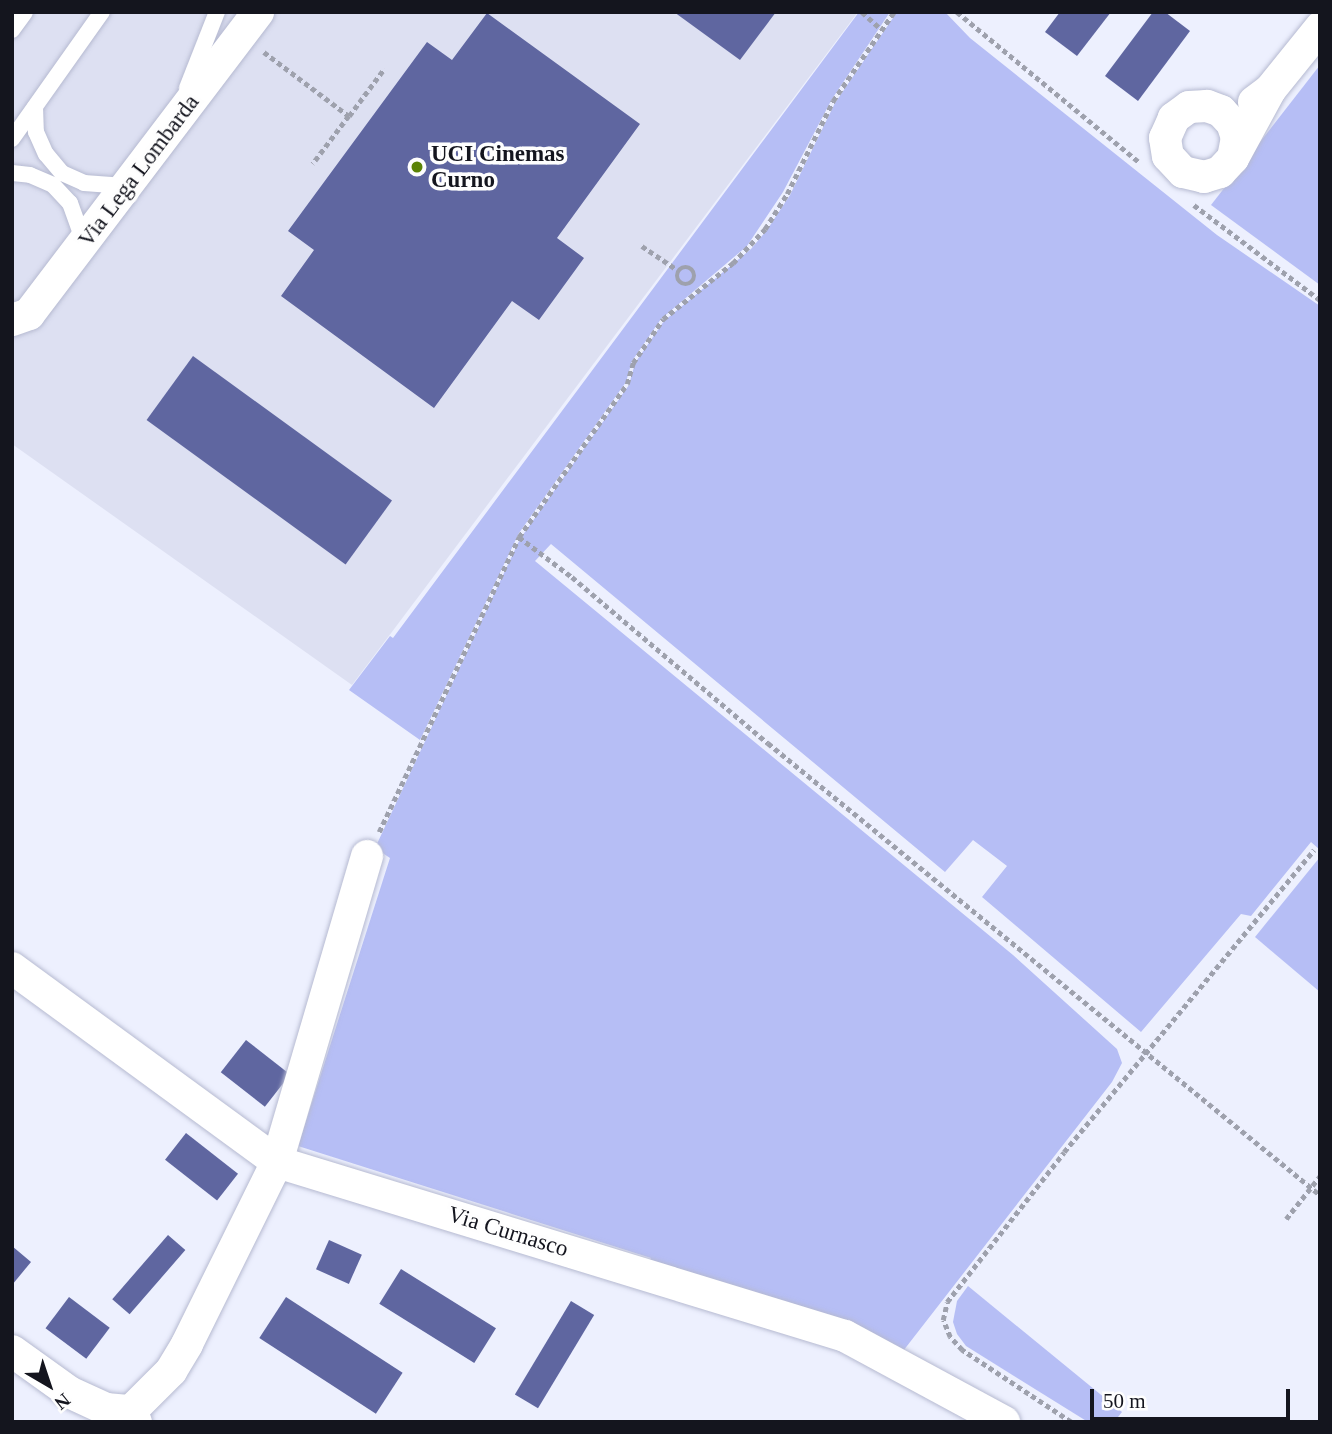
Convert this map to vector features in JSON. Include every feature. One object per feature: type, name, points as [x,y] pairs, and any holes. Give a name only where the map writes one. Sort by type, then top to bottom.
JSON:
[{"type":"street","name":"Via Lega Lombarda","points":[[12,320],[30,314],[250,24]]},
{"type":"street","points":[[1270,90],[1241,111],[1221,111],[1207,106],[1189,107],[1174,118],[1165,138],[1168,156],[1183,172],[1204,177],[1220,172],[1233,158],[1270,90],[1320,28]]},
{"type":"street","points":[[1221,111],[1232,122],[1237,138],[1233,158]]},
{"type":"street","points":[[12,1351],[69,1392],[106,1409],[134,1417],[171,1371],[277,1162],[367,856]]},
{"type":"street","name":"Via Curnasco","points":[[12,968],[277,1162],[845,1336],[1004,1422]]},
{"type":"lane","points":[[12,30],[25,12]]},
{"type":"lane","points":[[12,139],[102,12]]},
{"type":"lane","points":[[172,128],[217,12]]},
{"type":"lane","points":[[35,107],[36,132],[46,154],[62,173],[84,183],[128,187]]},
{"type":"lane","points":[[12,173],[30,175],[53,185],[70,203],[85,244]]},
{"type":"path","points":[[862,12],[881,29]]},
{"type":"path","points":[[367,856],[519,537],[628,384],[633,363],[663,319],[750,247],[765,229],[788,194],[833,102],[894,12]]},
{"type":"path","points":[[250,24],[349,116]]},
{"type":"path","points":[[313,164],[384,69]]},
{"type":"path","points":[[642,246],[679,271]]},
{"type":"path","points":[[679,271],[684,268],[691,270],[694,274],[692,282]]},
{"type":"path","points":[[679,271],[680,283],[692,282]]},
{"type":"path","points":[[692,282],[699,290]]},
{"type":"path","points":[[519,537],[572,577],[1145,1054],[1320,1195]]},
{"type":"path","points":[[1071,1422],[974,1360],[950,1337],[943,1320],[947,1302],[1064,1152],[1314,850]]},
{"type":"path","points":[[1286,1219],[1320,1176]]},
{"type":"shaded area","points":[[12,12],[858,12],[352,685],[12,444]]},
{"type":"shaded area","points":[[859,12],[890,12],[832,99],[783,192],[747,246],[661,319],[632,361],[626,382],[519,533],[420,740],[349,690],[390,636],[393,638]]},
{"type":"shaded area","points":[[897,12],[945,12],[970,38],[1217,235],[1320,306],[1320,850],[1311,842],[1251,916],[1241,914],[1141,1032],[982,897],[1007,866],[973,840],[945,872],[551,544],[535,561],[1013,955],[1117,1049],[1122,1063],[1112,1082],[900,1355],[646,1266],[651,1258],[298,1146],[390,858],[375,848],[520,539],[629,385],[635,363],[664,321],[751,249],[767,230],[790,195],[835,103]]},
{"type":"shaded area","points":[[1320,65],[1320,285],[1211,205]]},
{"type":"shaded area","points":[[1320,857],[1320,992],[1255,937]]},
{"type":"shaded area","points":[[968,1286],[1122,1412],[1114,1422],[1088,1422],[966,1346],[957,1334],[953,1322],[957,1301]]},
{"type":"building","points":[[674,12],[776,12],[740,60]]},
{"type":"building","points":[[1060,12],[1111,12],[1077,56],[1045,32]]},
{"type":"building","points":[[1153,12],[1165,12],[1190,31],[1138,101],[1105,76]]},
{"type":"building","points":[[487,13],[640,124],[557,238],[584,258],[539,320],[512,301],[434,408],[281,296],[314,250],[288,231],[427,42],[452,60]]},
{"type":"building","points":[[193,356],[392,501],[346,565],[147,420]]},
{"type":"building","points":[[246,1040],[290,1074],[265,1107],[221,1072]]},
{"type":"building","points":[[186,1133],[238,1174],[217,1200],[165,1160]]},
{"type":"building","points":[[168,1235],[185,1250],[130,1314],[112,1299]]},
{"type":"building","points":[[329,1240],[362,1255],[349,1284],[316,1269]]},
{"type":"building","points":[[12,1246],[31,1262],[12,1285]]},
{"type":"building","points":[[401,1269],[496,1328],[474,1363],[379,1304]]},
{"type":"building","points":[[69,1297],[110,1328],[86,1359],[46,1328]]},
{"type":"building","points":[[286,1297],[403,1373],[376,1414],[259,1338]]},
{"type":"building","points":[[571,1301],[594,1315],[538,1408],[515,1394]]},
{"type":"place","name":"UCI Cinemas Curno","points":[[417,167]]}]
